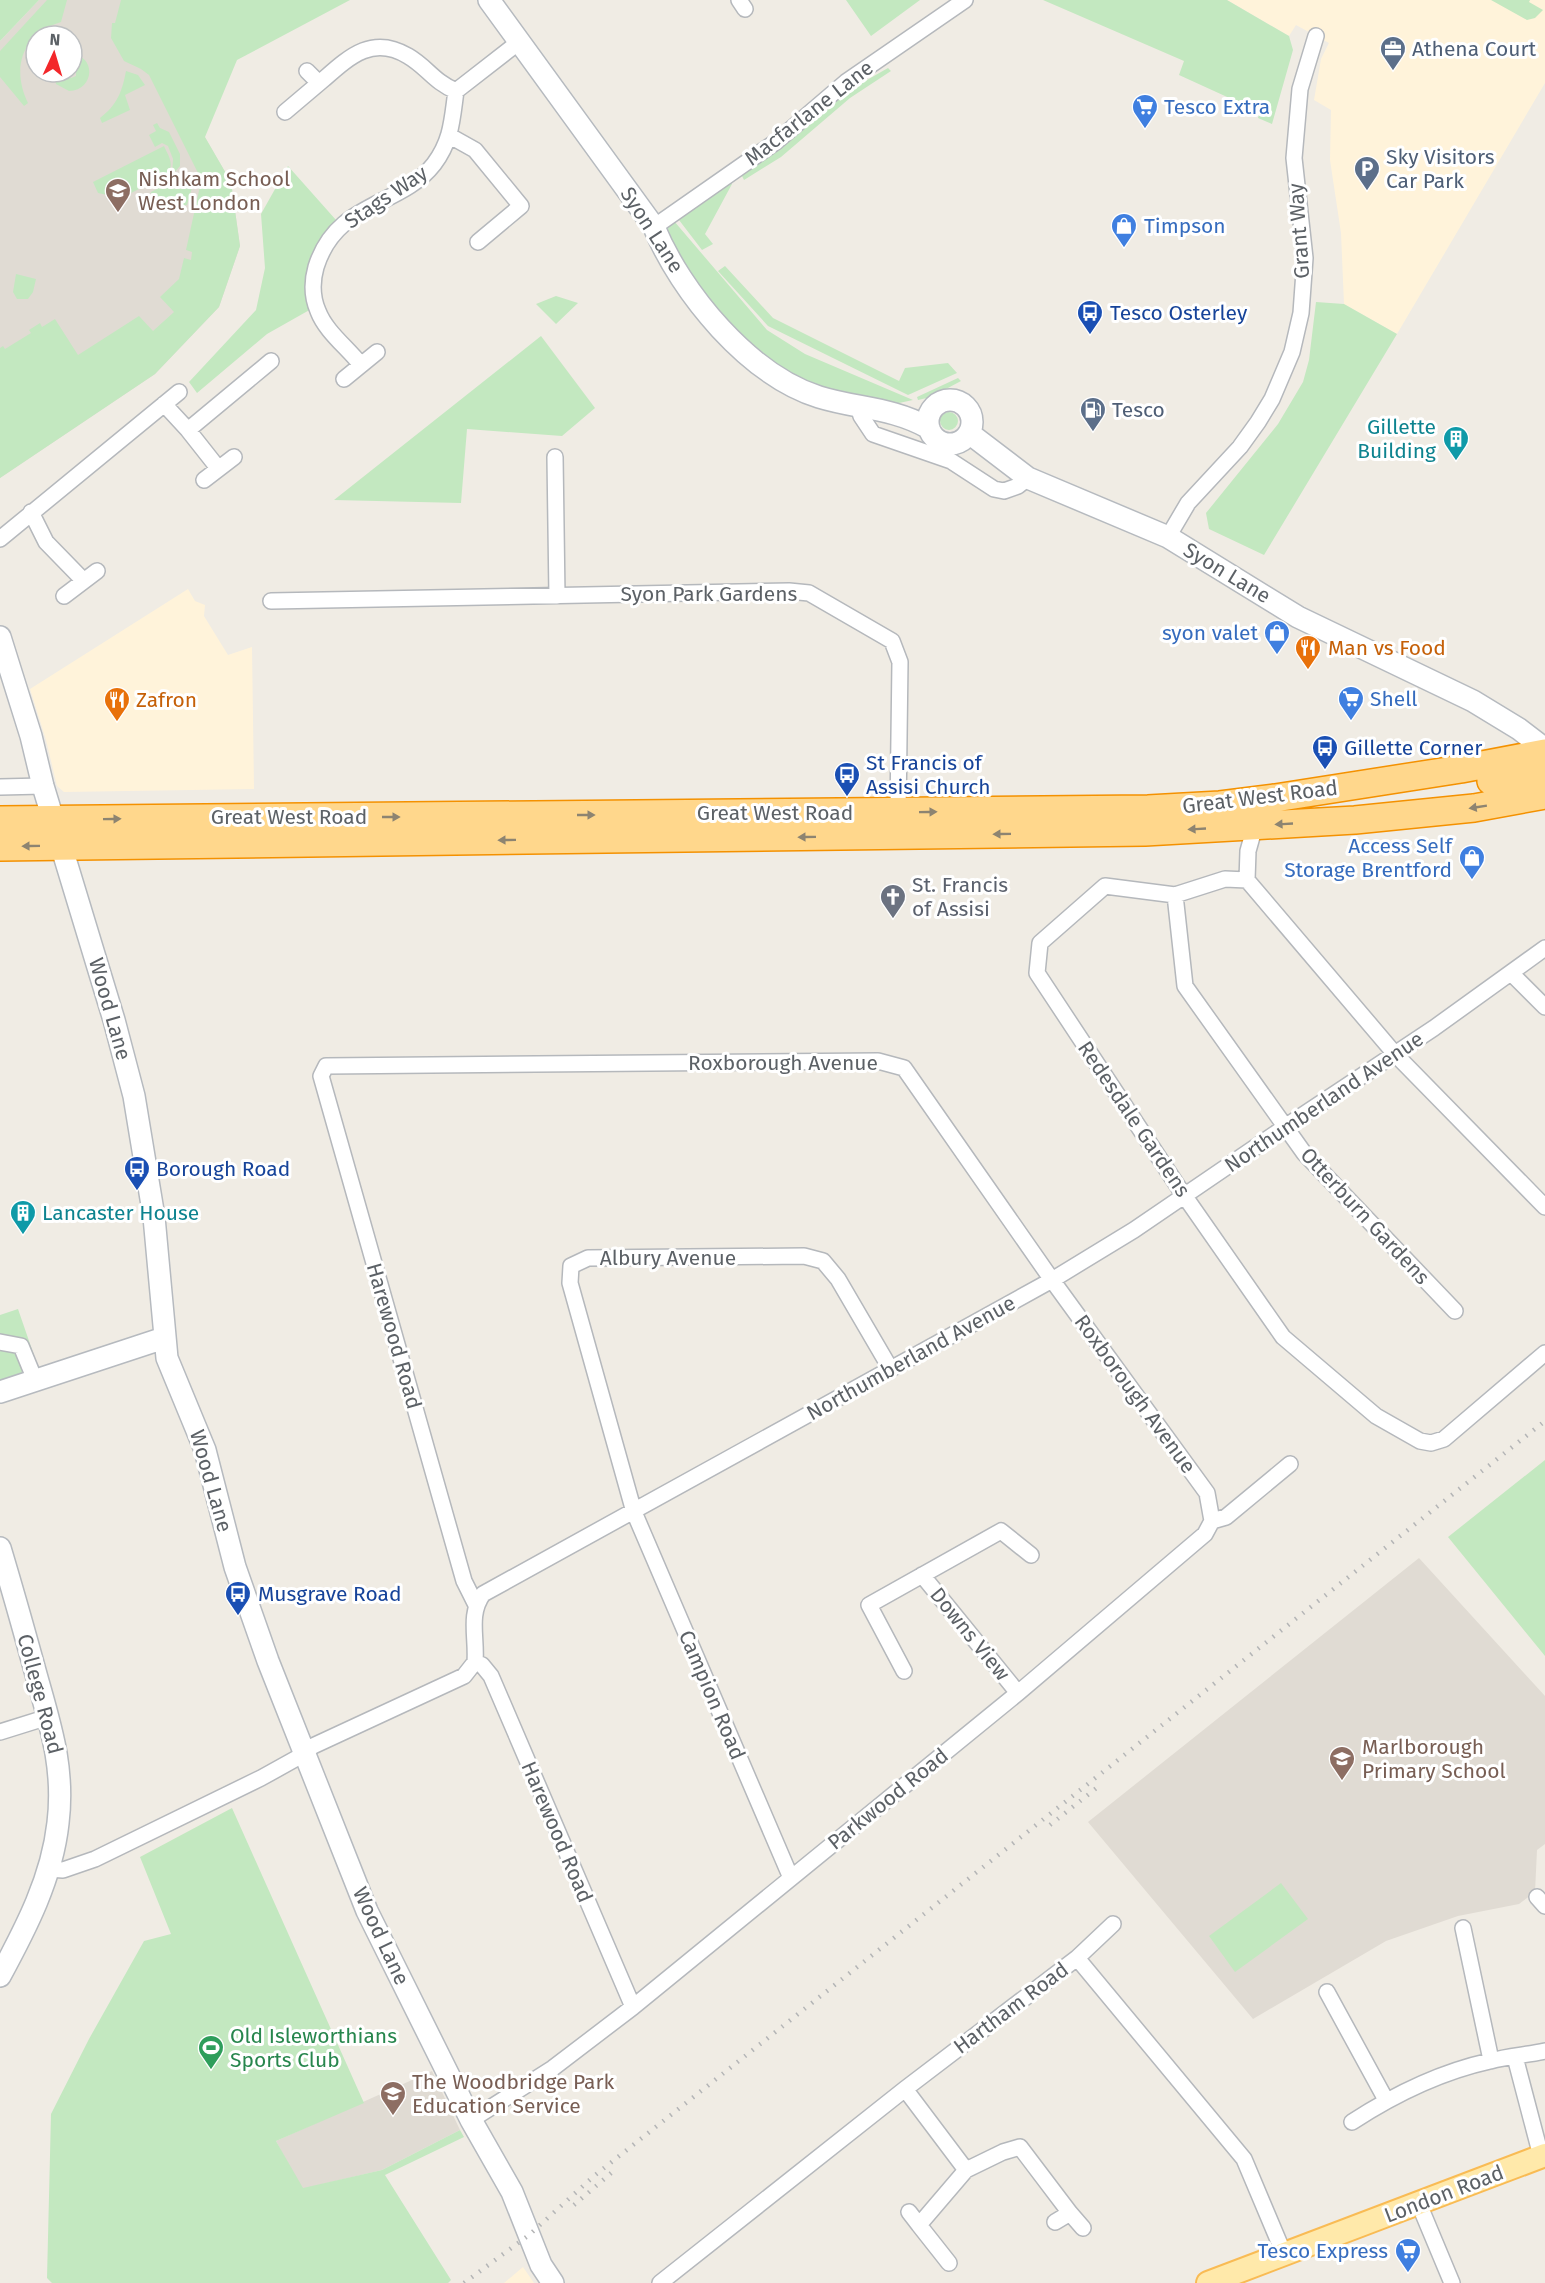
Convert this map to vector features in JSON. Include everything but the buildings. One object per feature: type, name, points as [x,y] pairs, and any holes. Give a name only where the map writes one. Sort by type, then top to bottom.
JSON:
[{"type":"highway","name":"Great West Road","points":[[0,820],[1148,809],[1220,805],[1461,769],[1545,751]]},
{"type":"highway","points":[[1370,783],[1443,789],[1515,776],[1545,776]]},
{"type":"highway","name":"Great West Road","points":[[0,847],[1122,832],[1354,820],[1463,809],[1545,795]]},
{"type":"main road","name":"London Road","points":[[1208,2283],[1543,2156]]},
{"type":"street","name":"Syon Lane","points":[[489,0],[654,227],[662,245],[689,287],[719,327],[741,351],[776,375],[818,396],[858,406],[931,418]]},
{"type":"street","name":"Macfarlane Lane","points":[[654,227],[777,141],[846,82],[965,0]]},
{"type":"street","name":"Grant Way","points":[[1168,537],[1188,503],[1240,447],[1258,422],[1272,399],[1292,352],[1301,313],[1305,258],[1294,159],[1300,89],[1307,66],[1321,38]]},
{"type":"street","points":[[285,112],[347,58],[367,48],[390,47],[410,57],[433,78],[456,91],[519,42]]},
{"type":"street","points":[[307,71],[319,83]]},
{"type":"street","name":"Stags Way","points":[[361,365],[318,312],[313,277],[319,258],[328,242],[355,214],[413,183],[433,165],[450,136],[456,91]]},
{"type":"street","points":[[450,136],[475,150],[521,206],[478,242]]},
{"type":"street","points":[[344,379],[377,352]]},
{"type":"street","points":[[189,430],[271,361]]},
{"type":"street","points":[[0,539],[179,392]]},
{"type":"street","points":[[946,400],[961,403],[970,413],[972,426],[969,433],[958,442],[944,443],[937,440],[931,418],[946,400]]},
{"type":"street","points":[[164,404],[189,430],[218,468]]},
{"type":"street","points":[[858,406],[861,416],[873,434],[951,461],[994,489],[1004,491],[1018,486],[1028,478]]},
{"type":"street","name":"Syon Lane","points":[[969,433],[1028,478],[1168,537],[1298,617],[1473,701],[1519,729],[1545,751]]},
{"type":"street","points":[[204,480],[234,457]]},
{"type":"street","points":[[555,457],[556,596]]},
{"type":"street","points":[[31,512],[46,542],[84,581]]},
{"type":"street","points":[[64,596],[97,571]]},
{"type":"street","name":"Syon Park Gardens","points":[[271,601],[789,591],[808,593],[892,641],[900,662],[898,812]]},
{"type":"street","name":"Wood Lane","points":[[0,637],[114,1020],[134,1096],[154,1217],[167,1358],[205,1450],[235,1567],[268,1661],[367,1911],[471,2120],[512,2192],[541,2265],[553,2283]]},
{"type":"street","points":[[0,787],[43,786]]},
{"type":"street","points":[[1255,826],[1248,851],[1248,879],[1395,1054],[1545,1207]]},
{"type":"street","name":"Redesdale Gardens","points":[[1248,879],[1225,879],[1176,895],[1105,886],[1040,943],[1036,973],[1283,1337],[1376,1416],[1420,1441],[1431,1443],[1444,1439],[1545,1353]]},
{"type":"street","name":"Otterburn Gardens","points":[[1176,895],[1185,986],[1304,1153],[1455,1311]]},
{"type":"street","name":"Northumberland Avenue","points":[[476,1605],[483,1594],[497,1586],[1052,1281],[1134,1230],[1285,1126],[1395,1054],[1545,948]]},
{"type":"street","points":[[1511,973],[1545,1007]]},
{"type":"street","name":"Roxborough Avenue","points":[[326,1066],[878,1061],[904,1068],[1052,1281],[1207,1493],[1212,1521]]},
{"type":"street","name":"Harewood Road","points":[[326,1066],[321,1076],[324,1088],[464,1581],[476,1605]]},
{"type":"street","name":"Albury Avenue","points":[[634,1512],[570,1283],[571,1266],[588,1258],[804,1257],[823,1261],[838,1279],[890,1368]]},
{"type":"street","points":[[0,1392],[164,1338]]},
{"type":"street","points":[[0,1342],[21,1346],[35,1380]]},
{"type":"street","name":"Parkwood Road","points":[[471,2120],[553,2068],[633,2007],[1018,1693],[1205,1534],[1212,1521],[1226,1516],[1290,1464]]},
{"type":"street","name":"Campion Road","points":[[634,1512],[791,1878]]},
{"type":"street","name":"Downs View","points":[[904,1671],[869,1605],[1001,1531],[1030,1555]]},
{"type":"street","name":"College Road","points":[[0,1976],[33,1913],[48,1869],[58,1824],[60,1779],[56,1744],[1,1556]]},
{"type":"street","name":"Downs View","points":[[922,1575],[1018,1693]]},
{"type":"street","points":[[48,1869],[63,1870],[95,1859],[261,1778],[313,1746],[464,1676],[475,1662],[473,1621],[476,1605]]},
{"type":"street","name":"Harewood Road","points":[[475,1662],[482,1665],[491,1676],[633,2007]]},
{"type":"street","points":[[0,1732],[48,1717]]},
{"type":"street","points":[[1077,1958],[1113,1924]]},
{"type":"street","points":[[1463,1928],[1491,2060]]},
{"type":"street","name":"Hartham Road","points":[[660,2283],[905,2089],[1077,1958],[1244,2159],[1284,2254]]},
{"type":"street","points":[[1327,1992],[1386,2100]]},
{"type":"street","points":[[1352,2122],[1386,2100],[1426,2080],[1491,2060],[1545,2051]]},
{"type":"street","points":[[1515,2057],[1543,2156]]},
{"type":"street","points":[[905,2089],[966,2170]]},
{"type":"street","points":[[919,2224],[966,2170],[1003,2152],[1020,2147],[1083,2228]]},
{"type":"street","points":[[1419,2204],[1452,2283]]},
{"type":"street","points":[[909,2212],[949,2263]]},
{"type":"street","points":[[1054,2222],[1070,2213]]},
{"type":"shaded area","name":"Nishkam School West London","points":[[39,0],[308,0],[234,56],[187,107],[231,182],[240,246],[219,307],[155,374],[0,478],[0,41]]},
{"type":"shaded area","points":[[1227,0],[1545,0],[1545,83],[1397,334],[1344,304],[1341,233],[1330,160],[1331,110],[1314,100],[1321,59],[1329,43],[1296,25],[1289,36]]},
{"type":"shaded area","points":[[188,589],[195,601],[205,605],[204,616],[228,655],[252,647],[254,789],[64,792],[57,786],[30,689]]},
{"type":"shaded area","name":"Marlborough Primary School","points":[[1419,1558],[1545,1696],[1545,1844],[1537,1850],[1535,1892],[1519,1904],[1458,1916],[1386,1941],[1253,2019],[1088,1822]]},
{"type":"shaded area","name":"The Woodbridge Park Education Service","points":[[432,2071],[460,2130],[382,2170],[302,2189],[276,2141]]},
{"type":"shaded area","points":[[523,2267],[534,2283],[504,2283]]},
{"type":"green space","points":[[0,0],[39,0],[0,41]]},
{"type":"green space","points":[[47,0],[67,0],[61,22],[25,24]]},
{"type":"green space","points":[[121,0],[350,0],[237,60],[205,137],[231,182],[240,246],[219,307],[155,374],[0,478],[0,348],[3,346],[5,349],[31,333],[29,330],[40,323],[42,327],[55,319],[78,355],[139,316],[153,331],[174,312],[160,297],[179,279],[184,258],[191,260],[192,252],[186,250],[200,186],[199,175],[149,75],[124,61],[111,38],[112,23],[115,23]]},
{"type":"green space","points":[[846,0],[920,0],[871,36]]},
{"type":"green space","points":[[1043,0],[1227,0],[1289,36],[1293,50],[1272,124],[1258,118],[1260,112],[1179,75],[1184,61]]},
{"type":"green space","points":[[1491,0],[1530,0],[1529,2],[1543,10],[1535,18],[1527,20]]},
{"type":"green space","points":[[24,25],[24,54],[20,77],[28,103],[24,106],[0,77],[0,51]]},
{"type":"green space","points":[[84,59],[89,67],[88,80],[84,85],[69,91],[56,84],[84,84]]},
{"type":"green space","points":[[888,68],[891,71],[850,98],[781,157],[744,180],[740,172],[794,138],[846,92]]},
{"type":"green space","points":[[126,71],[138,75],[145,85],[125,95],[130,110],[102,123],[100,118],[118,98]]},
{"type":"green space","points":[[157,123],[160,128],[169,132],[180,154],[180,166],[172,175],[173,159],[168,146],[162,143],[155,147],[149,135],[156,131],[153,125]]},
{"type":"green space","points":[[164,146],[171,165],[165,176],[121,198],[98,193],[93,182]]},
{"type":"green space","points":[[288,166],[336,220],[317,249],[313,308],[267,334],[197,393],[189,382],[256,310],[265,268],[261,214]]},
{"type":"green space","points":[[186,174],[191,175],[194,181],[187,205],[182,206],[150,197],[151,192]]},
{"type":"green space","points":[[728,180],[732,184],[705,234],[713,244],[702,250],[679,220],[685,211]]},
{"type":"green space","points":[[674,221],[767,330],[805,354],[913,400],[899,403],[872,402],[816,388],[742,344],[689,274],[667,231],[668,225]]},
{"type":"green space","points":[[725,266],[773,318],[899,381],[905,368],[948,363],[957,373],[908,395],[768,326],[718,271]]},
{"type":"green space","points":[[16,274],[36,279],[33,292],[28,299],[17,299],[13,292]]},
{"type":"green space","points":[[556,296],[578,303],[556,324],[536,304]]},
{"type":"green space","points":[[1316,302],[1344,304],[1397,334],[1264,555],[1209,529],[1206,513],[1278,424],[1303,382],[1309,360]]},
{"type":"green space","points":[[541,336],[595,408],[562,436],[467,429],[461,503],[334,500]]},
{"type":"green space","points":[[958,378],[961,381],[931,397],[918,400],[917,397]]},
{"type":"green space","points":[[949,412],[955,415],[958,421],[955,427],[949,430],[943,427],[940,421],[943,415]]},
{"type":"green space","points":[[18,1309],[38,1367],[0,1380],[0,1315]]},
{"type":"green space","points":[[1545,1460],[1545,1656],[1448,1537]]},
{"type":"green space","name":"Old Isleworthians Sports Club","points":[[232,1808],[364,2103],[276,2141],[303,2188],[382,2170],[460,2130],[464,2137],[385,2175],[451,2280],[448,2283],[52,2283],[47,2278],[51,2114],[89,2039],[144,1941],[171,1934],[140,1857]]},
{"type":"green space","points":[[1281,1883],[1308,1919],[1235,1972],[1209,1936]]},
{"type":"railway","points":[[464,2283],[529,2235],[594,2176],[1545,1421]]},
{"type":"railway","points":[[1050,1825],[1099,1786]]},
{"type":"railway","points":[[574,2205],[617,2168]]},
{"type":"place","name":"Athena Court","points":[[1393,72]]},
{"type":"place","name":"Tesco Extra","points":[[1145,130]]},
{"type":"place","name":"Sky Visitors Car Park","points":[[1367,192]]},
{"type":"place","name":"Nishkam School West London","points":[[118,214]]},
{"type":"place","name":"Timpson","points":[[1124,249]]},
{"type":"place","name":"Tesco Osterley","points":[[1090,336]]},
{"type":"place","name":"Tesco","points":[[1093,433]]},
{"type":"place","name":"Gillette Building","points":[[1456,462]]},
{"type":"place","name":"syon valet","points":[[1277,656]]},
{"type":"place","name":"Man vs Food","points":[[1308,671]]},
{"type":"place","name":"Shell","points":[[1351,722]]},
{"type":"place","name":"Zafron","points":[[117,723]]},
{"type":"place","name":"Gillette Corner","points":[[1325,771]]},
{"type":"place","name":"St Francis of Assisi Church","points":[[847,798]]},
{"type":"place","name":"Access Self Storage Brentford","points":[[1472,881]]},
{"type":"place","name":"St. Francis of Assisi","points":[[893,920]]},
{"type":"place","name":"Borough Road","points":[[137,1192]]},
{"type":"place","name":"Lancaster House","points":[[23,1236]]},
{"type":"place","name":"Musgrave Road","points":[[238,1617]]},
{"type":"place","name":"Marlborough Primary School","points":[[1342,1782]]},
{"type":"place","name":"Old Isleworthians Sports Club","points":[[211,2071]]},
{"type":"place","name":"The Woodbridge Park Education Service","points":[[393,2117]]},
{"type":"place","name":"Tesco Express","points":[[1408,2274]]}]
